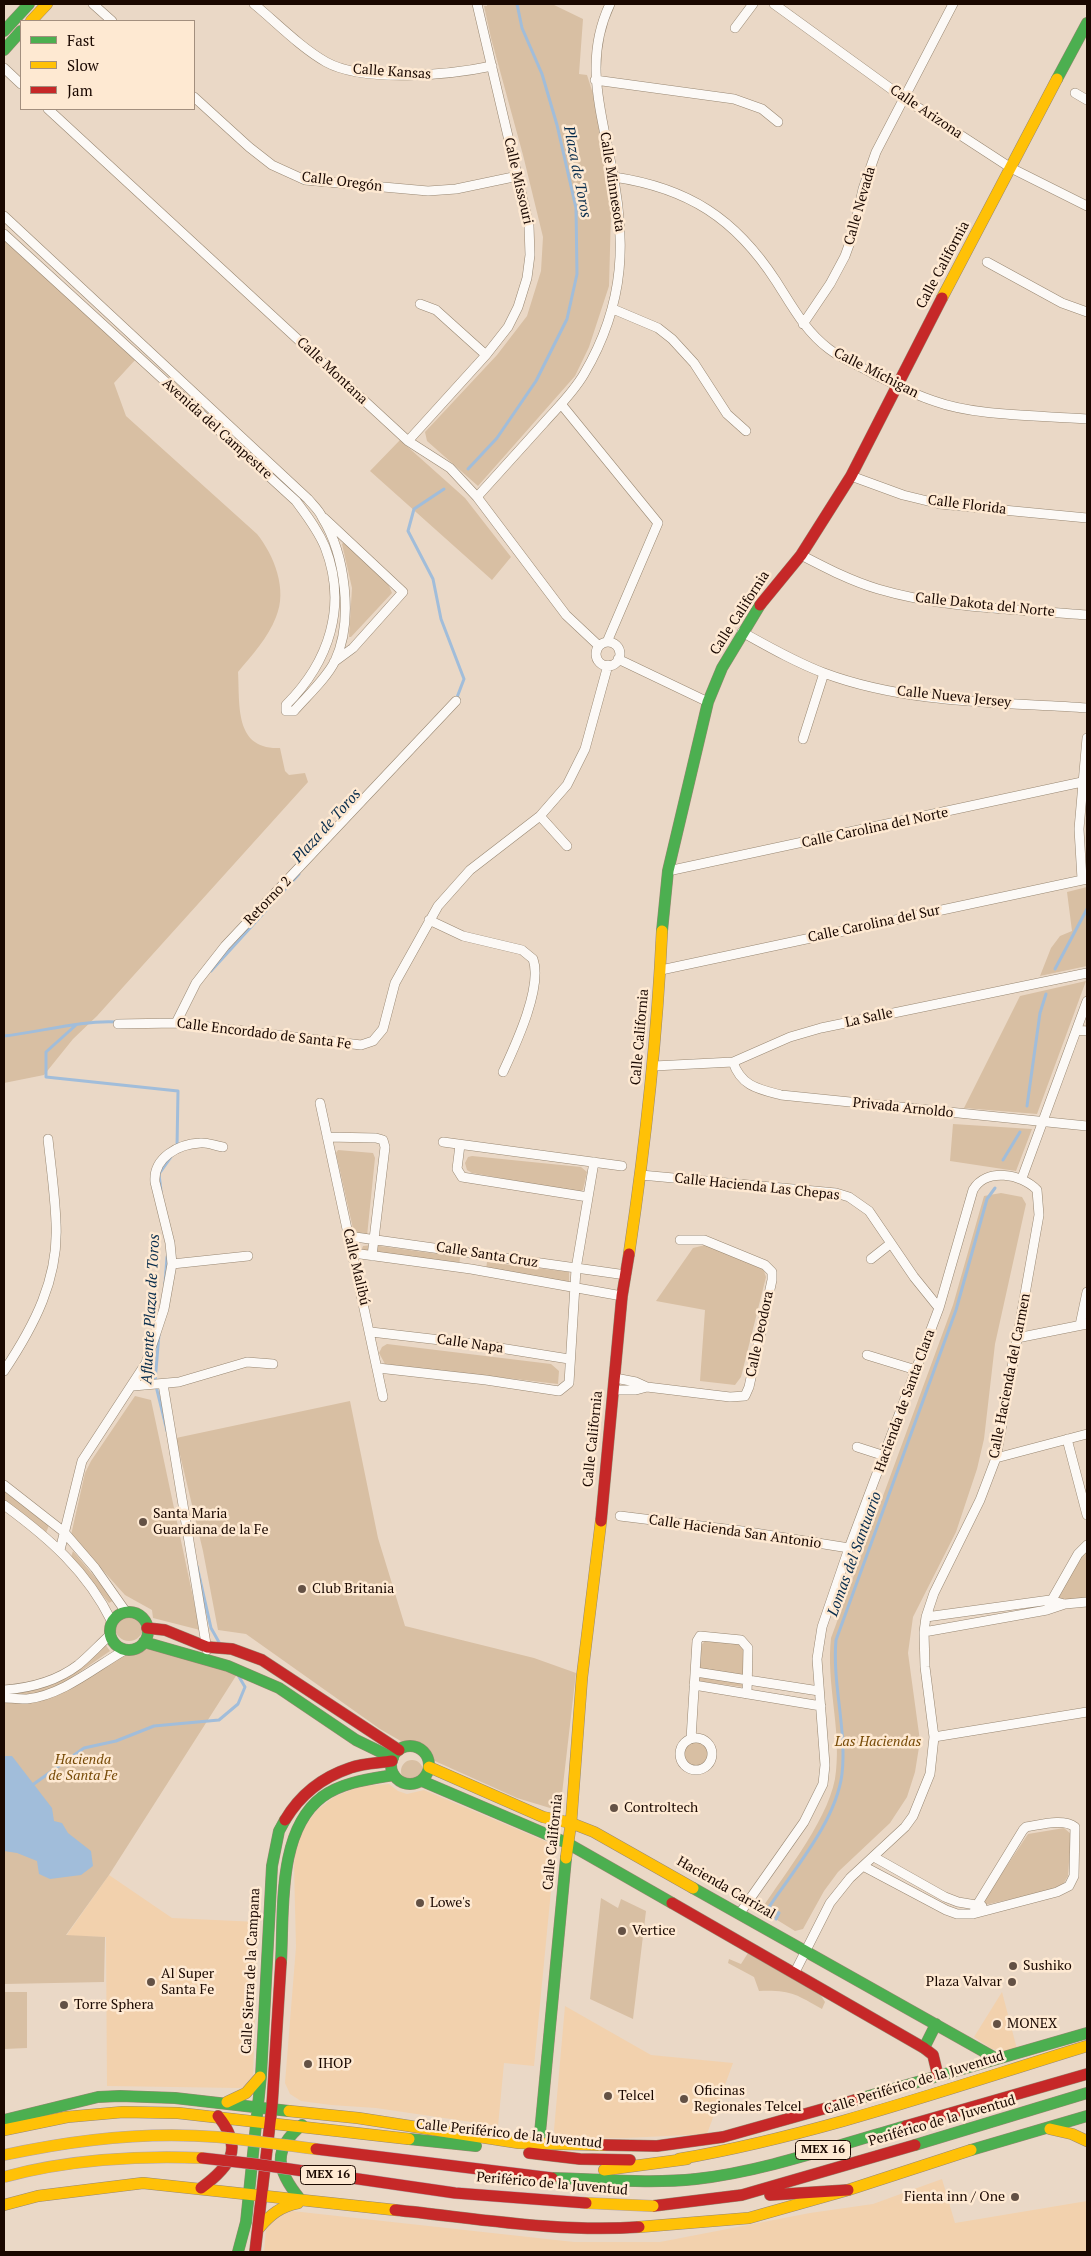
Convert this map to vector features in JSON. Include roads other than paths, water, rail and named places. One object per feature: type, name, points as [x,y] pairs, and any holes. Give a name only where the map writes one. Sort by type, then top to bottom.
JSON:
[{"type":"main road","points":[[4,31],[29,4]]},
{"type":"main road","points":[[32,20],[47,4]]},
{"type":"main road","name":"Calle California","points":[[539,2149],[567,1843],[571,1823],[582,1677],[622,1296],[641,1175],[654,1066],[661,970],[661,931],[668,872],[708,702],[722,668],[742,632],[767,594],[801,554],[850,476],[1087,24]]},
{"type":"main road","points":[[4,50],[20,32]]},
{"type":"main road","points":[[126,1612],[140,1615],[147,1628],[144,1642],[133,1649],[125,1650],[115,1645],[110,1635],[112,1622],[118,1615],[126,1612]]},
{"type":"main road","points":[[147,1628],[164,1630],[207,1647],[247,1654],[262,1660],[395,1756]]},
{"type":"main road","points":[[144,1642],[207,1660],[279,1688],[356,1740],[395,1756]]},
{"type":"main road","points":[[241,1672],[247,1654]]},
{"type":"main road","points":[[356,1740],[362,1755],[356,1766]]},
{"type":"main road","points":[[395,1756],[411,1746],[422,1751],[426,1755],[429,1767],[422,1781]]},
{"type":"main road","points":[[395,1756],[394,1775],[403,1783],[410,1785],[422,1781],[567,1843],[795,1972],[924,2048],[935,2061],[938,2076]]},
{"type":"main road","name":"Calle Sierra de la Campana","points":[[238,2252],[246,2222],[258,2107],[270,1892],[275,1846],[279,1832],[295,1804],[320,1782],[333,1774],[356,1766],[395,1756]]},
{"type":"main road","name":"Hacienda Carrizal","points":[[429,1767],[543,1817],[571,1823],[594,1832],[998,2059]]},
{"type":"main road","name":"Calle Sierra de la Campana","points":[[254,2252],[263,2195],[275,2068],[285,1891],[291,1841],[300,1821],[311,1807],[329,1792],[347,1783],[366,1778],[394,1775]]},
{"type":"main road","points":[[664,1898],[672,1875]]},
{"type":"main road","points":[[270,1892],[285,1891]]},
{"type":"main road","points":[[924,2048],[936,2024]]},
{"type":"main road","points":[[263,2028],[277,2028]]},
{"type":"main road","points":[[4,2120],[98,2097],[155,2097],[380,2121],[539,2149],[650,2146],[723,2137],[1087,2032]]},
{"type":"main road","points":[[1069,2038],[1087,2045]]},
{"type":"main road","points":[[1032,2063],[1054,2042]]},
{"type":"main road","name":"Calle Periférico de la Juventud","points":[[4,2130],[67,2117],[123,2112],[206,2115],[539,2149],[580,2159],[687,2159],[769,2140],[846,2119],[1087,2045]]},
{"type":"main road","points":[[275,2068],[277,2084],[287,2102],[305,2112]]},
{"type":"main road","name":"Periférico de la Juventud","points":[[4,2155],[51,2144],[101,2137],[182,2135],[555,2178],[669,2181],[697,2179],[750,2170],[1087,2074]]},
{"type":"main road","points":[[223,2103],[246,2094],[255,2086],[261,2076]]},
{"type":"main road","name":"Periférico de la Juventud","points":[[4,2177],[56,2166],[133,2159],[209,2159],[392,2185],[581,2204],[653,2206],[742,2195],[1087,2094]]},
{"type":"main road","points":[[123,2112],[155,2097]]},
{"type":"main road","points":[[175,2098],[206,2115]]},
{"type":"main road","points":[[201,2188],[222,2173],[232,2155],[230,2133],[218,2116]]},
{"type":"main road","points":[[4,2205],[65,2192],[142,2183],[532,2224],[623,2229],[707,2224],[749,2218],[848,2190],[931,2162],[1087,2116]]},
{"type":"main road","points":[[300,2199],[286,2184],[282,2175],[280,2156],[287,2138],[302,2125]]},
{"type":"main road","points":[[1047,2128],[1072,2134],[1087,2141]]},
{"type":"main road","points":[[555,2178],[687,2159]]},
{"type":"main road","points":[[222,2190],[240,2208],[246,2222]]},
{"type":"main road","points":[[742,2195],[790,2195],[848,2190]]},
{"type":"main road","points":[[258,2229],[281,2206],[318,2201]]},
{"type":"street","points":[[93,4],[111,20]]},
{"type":"street","name":"Calle Kansas","points":[[254,4],[310,51],[326,62],[344,69],[438,75],[492,66]]},
{"type":"street","name":"Calle Missouri","points":[[408,441],[486,355],[508,327],[518,307],[527,278],[530,255],[529,226],[477,4]]},
{"type":"street","name":"Calle Minnesota","points":[[477,497],[561,404],[583,375],[613,309],[620,261],[621,233],[614,176],[595,80],[596,50],[600,31],[610,4]]},
{"type":"street","points":[[735,28],[753,4]]},
{"type":"street","name":"Calle Arizona","points":[[774,4],[905,99],[1011,168],[1087,206]]},
{"type":"street","name":"Calle Nevada","points":[[803,324],[846,256],[868,171],[876,152],[953,4]]},
{"type":"street","points":[[4,68],[20,83]]},
{"type":"street","points":[[595,80],[734,100],[762,109],[778,122]]},
{"type":"street","points":[[1075,93],[1087,100]]},
{"type":"street","name":"Calle Oregón","points":[[195,98],[249,147],[272,165],[305,180],[428,191],[456,189],[518,176]]},
{"type":"street","name":"Calle Montana","points":[[49,110],[408,441],[450,468],[477,497],[566,615],[603,644]]},
{"type":"street","name":"Calle Míchigan","points":[[614,176],[643,181],[670,189],[700,204],[740,236],[760,258],[803,324],[830,350],[896,386],[934,402],[954,407],[1087,419]]},
{"type":"street","name":"Avenida del Campestre","points":[[4,216],[308,499],[322,517],[403,592],[353,648],[334,662],[315,670]]},
{"type":"street","name":"Avenida del Campestre","points":[[4,234],[182,399],[296,501],[313,524],[325,548],[332,575],[334,600],[331,635],[315,670],[286,705],[286,711],[294,711],[334,662],[340,648],[345,617],[342,573],[334,544],[322,517]]},
{"type":"street","points":[[987,262],[1062,303],[1087,312]]},
{"type":"street","points":[[49,276],[58,268]]},
{"type":"street","points":[[420,304],[436,310],[486,355]]},
{"type":"street","points":[[613,309],[658,328],[672,339],[694,363],[727,414],[746,431]]},
{"type":"street","points":[[182,399],[190,390]]},
{"type":"street","points":[[561,404],[658,523],[603,644],[596,653],[598,660],[608,665],[618,659]]},
{"type":"street","name":"Calle Florida","points":[[850,476],[903,496],[940,504],[1087,518]]},
{"type":"street","name":"Calle Dakota del Norte","points":[[801,554],[832,571],[877,589],[920,599],[1087,615]]},
{"type":"street","points":[[332,575],[342,573]]},
{"type":"street","name":"Calle Nueva Jersey","points":[[742,632],[781,654],[824,673],[874,687],[922,696],[1087,708]]},
{"type":"street","points":[[603,644],[617,647],[618,659]]},
{"type":"street","points":[[618,659],[708,702]]},
{"type":"street","name":"Calle Encordado de Santa Fe","points":[[118,1024],[176,1023],[362,1046],[379,1036],[383,1029],[395,983],[428,920],[449,892],[470,870],[540,816],[558,797],[576,770],[585,749],[608,665]]},
{"type":"street","points":[[803,739],[824,673]]},
{"type":"street","name":"Retorno 2","points":[[176,1023],[196,983],[225,946],[456,701]]},
{"type":"street","points":[[1085,879],[1079,829],[1087,738]]},
{"type":"street","name":"Calle Carolina del Norte","points":[[668,872],[1082,782]]},
{"type":"street","points":[[540,816],[567,846]]},
{"type":"street","name":"Calle Carolina del Sur","points":[[661,970],[1085,879]]},
{"type":"street","points":[[428,920],[463,936],[522,950],[533,959],[534,977],[528,1011],[503,1072]]},
{"type":"street","name":"La Salle","points":[[654,1066],[733,1062],[790,1038],[821,1028],[1087,973]]},
{"type":"street","points":[[1022,1178],[1087,1001]]},
{"type":"street","points":[[1077,1030],[1087,1031]]},
{"type":"street","name":"Privada Arnoldo","points":[[733,1062],[736,1072],[746,1084],[781,1095],[1087,1126]]},
{"type":"street","name":"Calle Malibú","points":[[320,1103],[348,1236],[371,1332],[383,1397]]},
{"type":"street","name":"Calle Malibú","points":[[327,1137],[376,1138],[383,1140],[385,1147],[372,1256]]},
{"type":"street","points":[[4,1371],[40,1309],[52,1270],[56,1223],[48,1139]]},
{"type":"street","points":[[443,1142],[622,1166]]},
{"type":"street","points":[[60,1550],[82,1461],[102,1427],[146,1363],[154,1344],[164,1309],[172,1264],[170,1243],[154,1174],[168,1153],[183,1146],[200,1143],[223,1147]]},
{"type":"street","points":[[460,1145],[457,1169],[462,1177],[588,1198]]},
{"type":"street","points":[[378,1368],[486,1380],[559,1391],[569,1383],[574,1286],[594,1162]]},
{"type":"street","name":"Calle Hacienda Las Chepas","points":[[641,1175],[836,1192],[848,1196],[868,1211],[890,1244],[939,1308]]},
{"type":"street","name":"Hacienda de Santa Clara","points":[[740,1913],[804,1822],[823,1784],[825,1765],[817,1659],[820,1636],[849,1548],[939,1308],[973,1190],[981,1179],[991,1175],[1022,1178]]},
{"type":"street","name":"Calle Hacienda del Carmen","points":[[795,1972],[830,1902],[863,1866],[897,1836],[912,1816],[930,1774],[934,1738],[928,1696],[924,1632],[926,1617],[934,1593],[980,1500],[996,1458],[1039,1215],[1037,1190],[1022,1178]]},
{"type":"street","name":"Calle Santa Cruz","points":[[348,1236],[474,1252],[576,1269],[626,1275]]},
{"type":"street","name":"Calle Deodora","points":[[614,1384],[636,1390],[647,1387],[730,1397],[745,1396],[749,1387],[772,1280],[772,1272],[765,1264],[704,1240],[680,1240]]},
{"type":"street","points":[[871,1259],[890,1244]]},
{"type":"street","points":[[471,1269],[474,1252]]},
{"type":"street","name":"Calle Santa Cruz","points":[[353,1253],[471,1269],[622,1296]]},
{"type":"street","points":[[172,1264],[248,1256]]},
{"type":"street","points":[[1017,1338],[1084,1325],[1087,1292]]},
{"type":"street","name":"Calle Napa","points":[[371,1332],[475,1344],[569,1359]]},
{"type":"street","points":[[867,1355],[916,1370]]},
{"type":"street","points":[[132,1386],[179,1382],[248,1362],[273,1364]]},
{"type":"street","points":[[163,1384],[207,1647],[207,1660]]},
{"type":"street","points":[[996,1458],[1087,1434]]},
{"type":"street","points":[[1067,1439],[1087,1515]]},
{"type":"street","points":[[857,1447],[885,1456]]},
{"type":"street","points":[[4,1485],[64,1532],[95,1568],[126,1612]]},
{"type":"street","points":[[4,1505],[37,1529],[60,1550],[99,1595],[112,1622]]},
{"type":"street","name":"Calle Hacienda San Antonio","points":[[620,1516],[742,1531],[849,1548]]},
{"type":"street","points":[[1047,1610],[1050,1600],[1080,1551],[1087,1545]]},
{"type":"street","points":[[926,1617],[1050,1600],[1064,1604]]},
{"type":"street","points":[[924,1632],[1047,1610],[1064,1604],[1087,1602]]},
{"type":"street","points":[[4,1690],[43,1683],[60,1676],[78,1665],[110,1635]]},
{"type":"street","points":[[691,1739],[694,1685],[700,1636],[741,1640],[748,1648],[747,1694]]},
{"type":"street","points":[[4,1698],[27,1699],[46,1695],[125,1650]]},
{"type":"street","points":[[696,1672],[819,1691]]},
{"type":"street","points":[[694,1685],[821,1706]]},
{"type":"street","points":[[934,1738],[1087,1712]]},
{"type":"street","points":[[863,1866],[957,1914],[1058,1892],[1071,1883],[1074,1876],[1075,1827],[1070,1824],[1061,1823],[1026,1827],[1017,1837],[975,1909]]},
{"type":"street","points":[[874,1857],[945,1897],[975,1909]]},
{"type":"water","points":[[4,1756],[12,1756],[52,1808],[54,1821],[62,1823],[68,1833],[91,1851],[93,1866],[81,1875],[50,1879],[39,1874],[37,1861],[17,1853],[4,1851]]},
{"type":"waterway","name":"Plaza de Toros","points":[[468,469],[497,438],[536,381],[567,319],[577,274],[576,208],[557,125],[542,74],[522,28],[517,4]]},
{"type":"waterway","name":"Plaza de Toros","points":[[444,489],[414,509],[408,531],[433,579],[441,619],[464,679],[456,700]]},
{"type":"waterway","name":"Plaza de Toros","points":[[211,971],[299,874]]},
{"type":"waterway","name":"Lomas del Santuario","points":[[1055,969],[1087,909]]},
{"type":"waterway","name":"Lomas del Santuario","points":[[1027,1106],[1040,1013],[1046,994]]},
{"type":"waterway","name":"Plaza de Toros","points":[[4,1036],[75,1024],[117,1022]]},
{"type":"waterway","name":"Afluente Plaza de Toros","points":[[76,1025],[46,1052],[46,1077],[178,1091],[177,1147]]},
{"type":"waterway","name":"Lomas del Santuario","points":[[1003,1160],[1020,1132]]},
{"type":"waterway","name":"Afluente Plaza de Toros","points":[[161,1191],[159,1174],[171,1157]]},
{"type":"waterway","name":"Lomas del Santuario","points":[[776,1919],[779,1913],[769,1907],[813,1844],[832,1809],[838,1792],[842,1774],[843,1740],[836,1673],[836,1640],[956,1310],[987,1199],[995,1188]]},
{"type":"waterway","name":"Afluente Plaza de Toros","points":[[165,1283],[167,1257]]},
{"type":"waterway","name":"Afluente Plaza de Toros","points":[[159,1334],[155,1382],[167,1431]]},
{"type":"waterway","name":"Afluente Plaza de Toros","points":[[197,1566],[211,1628],[220,1644]]},
{"type":"waterway","name":"Afluente Plaza de Toros","points":[[31,1786],[84,1748],[116,1741],[154,1726],[219,1720],[238,1704],[245,1687],[238,1675]]},
{"type":"place","name":"Santa Maria Guardiana de la Fe","points":[[143,1522]]},
{"type":"place","name":"Club Britania","points":[[302,1589]]},
{"type":"place","name":"Controltech","points":[[614,1808]]},
{"type":"place","name":"Lowe's","points":[[420,1903]]},
{"type":"place","name":"Vertice","points":[[622,1931]]},
{"type":"place","name":"Sushiko","points":[[1013,1966]]},
{"type":"place","name":"Al Super Santa Fe","points":[[151,1982]]},
{"type":"place","name":"Plaza Valvar","points":[[1012,1982]]},
{"type":"place","name":"Torre Sphera","points":[[64,2005]]},
{"type":"place","name":"MONEX","points":[[997,2024]]},
{"type":"place","name":"IHOP","points":[[308,2064]]},
{"type":"place","name":"Telcel","points":[[608,2096]]},
{"type":"place","name":"Oficinas Regionales Telcel","points":[[684,2099]]},
{"type":"place","name":"Fienta inn / One","points":[[1015,2197]]},
{"type":"park label","name":"Las Haciendas","points":[[878,1742]]},
{"type":"park label","name":"Hacienda de Santa Fe","points":[[83,1768]]}]
